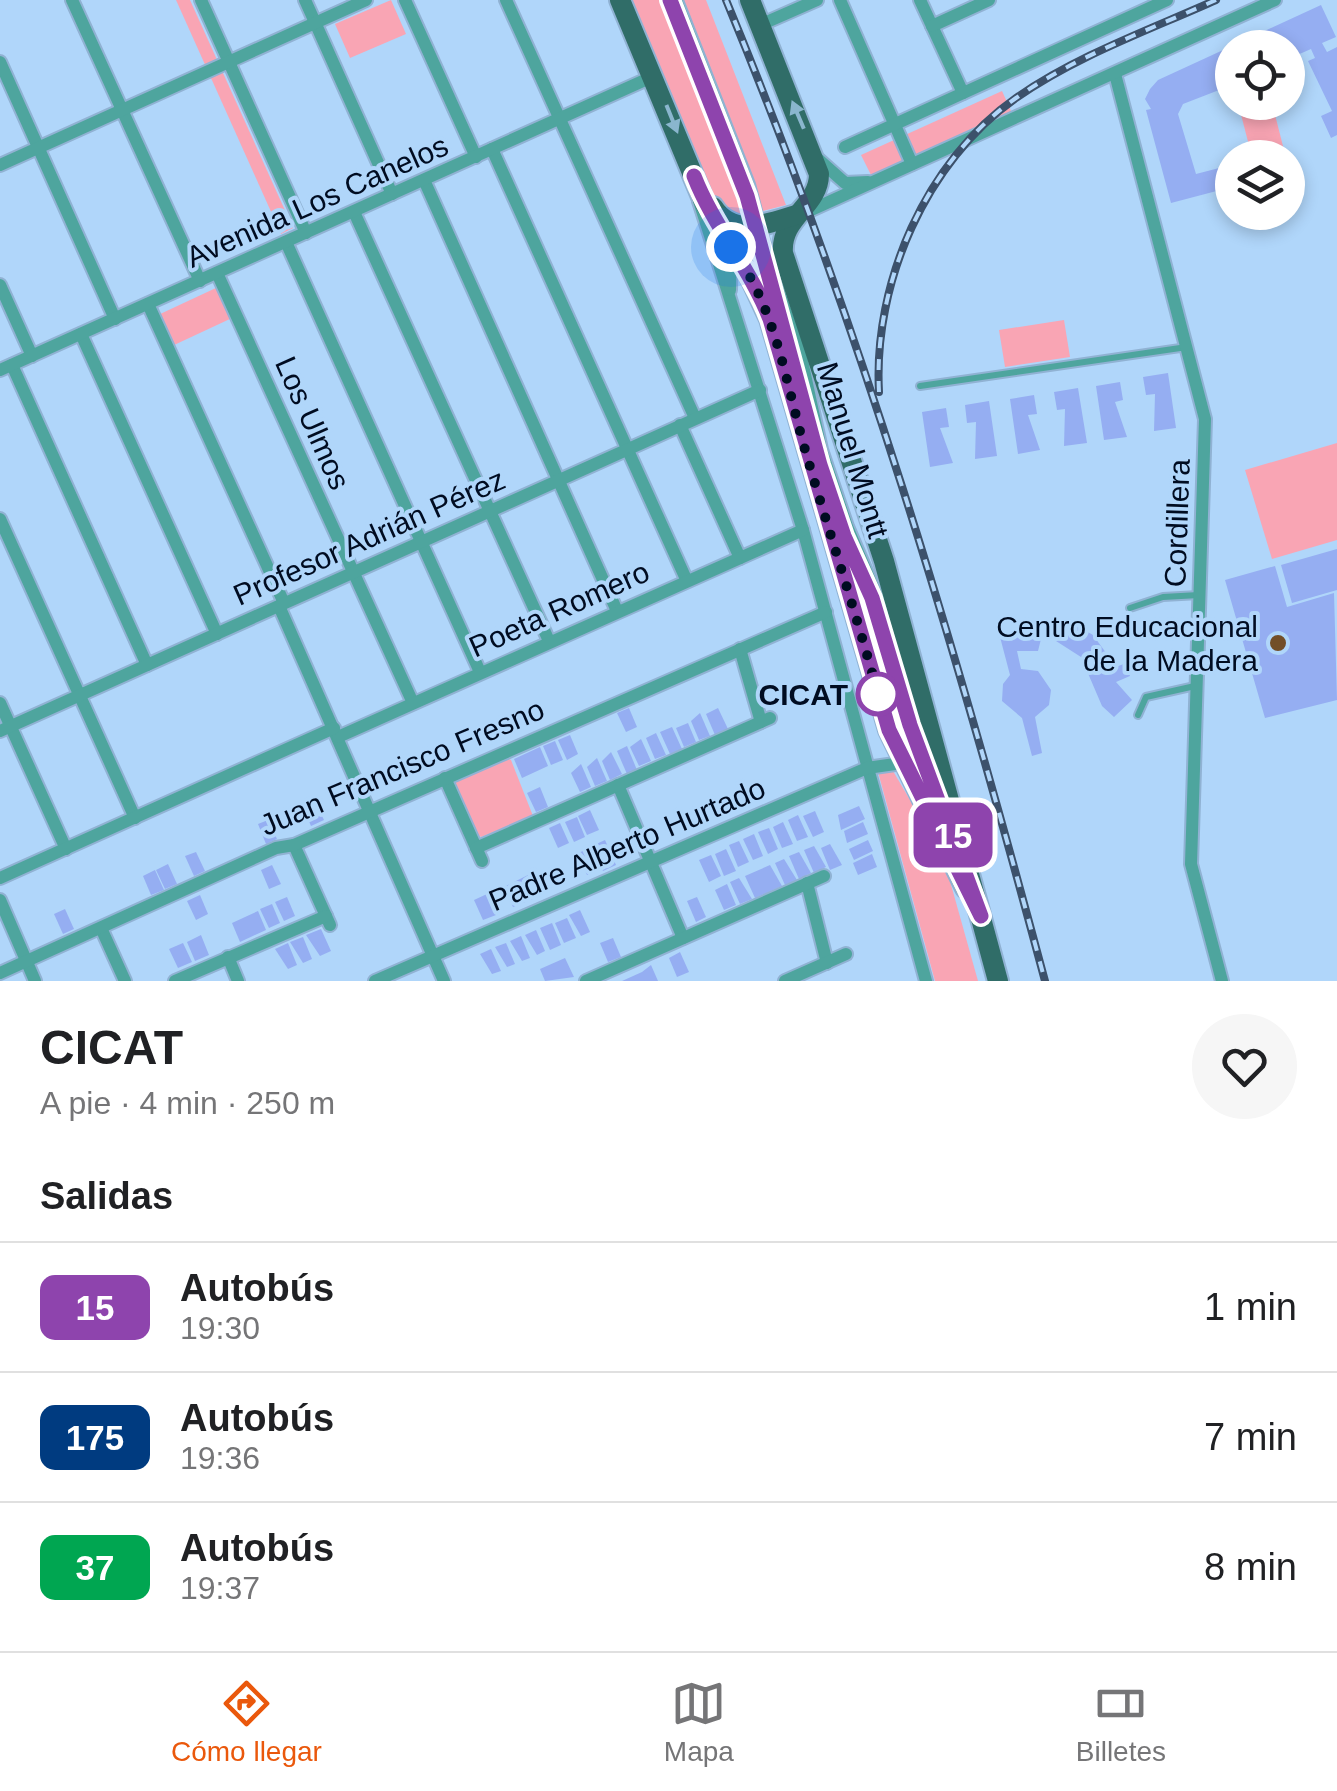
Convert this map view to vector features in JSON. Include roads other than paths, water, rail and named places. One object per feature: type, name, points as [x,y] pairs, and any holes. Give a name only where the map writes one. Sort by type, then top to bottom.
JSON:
[{"type":"main road","points":[[620,0],[694,176],[724,222],[758,225]]},
{"type":"main road","points":[[750,0],[815,156]]},
{"type":"main road","name":"Manuel Montt","points":[[815,156],[819,184],[784,233],[782,252],[858,477],[918,681],[998,981]]},
{"type":"main road","name":"Manuel Montt","points":[[694,176],[716,226],[756,287],[778,342],[809,464],[902,763],[981,916]]},
{"type":"main road","points":[[731,247],[758,225],[801,210]]},
{"type":"street","points":[[72,0],[200,280]]},
{"type":"street","points":[[202,0],[306,233]]},
{"type":"street","points":[[305,0],[392,194]]},
{"type":"street","points":[[0,165],[366,0]]},
{"type":"street","points":[[405,0],[476,156]]},
{"type":"street","points":[[506,0],[695,418]]},
{"type":"street","points":[[760,25],[817,0]]},
{"type":"street","points":[[840,0],[912,164]]},
{"type":"street","points":[[920,0],[963,94]]},
{"type":"street","points":[[932,26],[989,0]]},
{"type":"street","points":[[801,210],[885,177],[1276,0]]},
{"type":"street","points":[[845,147],[1160,1]]},
{"type":"street","points":[[0,62],[115,318]]},
{"type":"street","name":"Cordillera","points":[[1115,74],[1188,347],[1206,434],[1191,864],[1222,981]]},
{"type":"street","name":"Avenida Los Canelos","points":[[6,368],[654,76]]},
{"type":"street","points":[[492,150],[686,579]]},
{"type":"street","points":[[815,156],[845,183],[885,177]]},
{"type":"street","points":[[694,176],[702,218],[803,530],[926,981]]},
{"type":"street","points":[[424,180],[617,611]]},
{"type":"street","points":[[354,212],[549,641]]},
{"type":"street","points":[[286,242],[480,672]]},
{"type":"street","points":[[730,297],[731,247]]},
{"type":"street","name":"Los Ulmos","points":[[217,273],[413,703]]},
{"type":"street","points":[[0,286],[32,356]]},
{"type":"street","points":[[148,304],[444,981]]},
{"type":"street","points":[[81,334],[217,634]]},
{"type":"street","points":[[6,368],[147,665]]},
{"type":"street","name":"Profesor Adrián Pérez","points":[[5,729],[760,390]]},
{"type":"street","points":[[680,425],[740,558]]},
{"type":"street","points":[[0,520],[135,818]]},
{"type":"street","name":"Poeta Romero","points":[[0,878],[336,732],[413,703],[803,530]]},
{"type":"street","name":"Juan Francisco Fresno","points":[[0,973],[276,848],[294,846],[826,612]]},
{"type":"street","points":[[445,778],[479,854],[618,785],[765,720],[740,650]]},
{"type":"street","points":[[0,703],[5,729],[66,849]]},
{"type":"street","name":"Padre Alberto Hurtado","points":[[375,981],[867,768],[902,763]]},
{"type":"street","points":[[618,785],[683,938]]},
{"type":"street","points":[[175,981],[328,920],[294,846]]},
{"type":"street","points":[[586,981],[824,876]]},
{"type":"street","points":[[807,883],[826,963]]},
{"type":"street","points":[[0,900],[35,981]]},
{"type":"street","points":[[102,928],[126,981]]},
{"type":"street","points":[[784,981],[846,954]]},
{"type":"street","points":[[228,957],[238,981]]},
{"type":"lane","name":"Manuel Montt","points":[[670,0],[737,168],[803,351],[820,434],[846,514],[900,648],[918,681]]},
{"type":"lane","name":"Manuel Montt","points":[[679,0],[752,184],[758,225],[839,524],[872,598],[910,725],[981,916]]},
{"type":"lane","points":[[920,386],[1188,347]]},
{"type":"lane","points":[[1130,608],[1163,597],[1200,596]]},
{"type":"lane","points":[[1138,714],[1146,697],[1196,686]]},
{"type":"railway","points":[[726,0],[819,241],[902,485],[1045,981]]},
{"type":"railway","points":[[879,392],[879,351],[896,268],[911,228],[956,155],[984,124],[1039,83],[1113,44],[1216,0]]},
{"type":"place","name":"Centro Educacional de la Madera","points":[[1278,643]]},
{"type":"place","name":"CICAT","points":[[878,694]]}]
